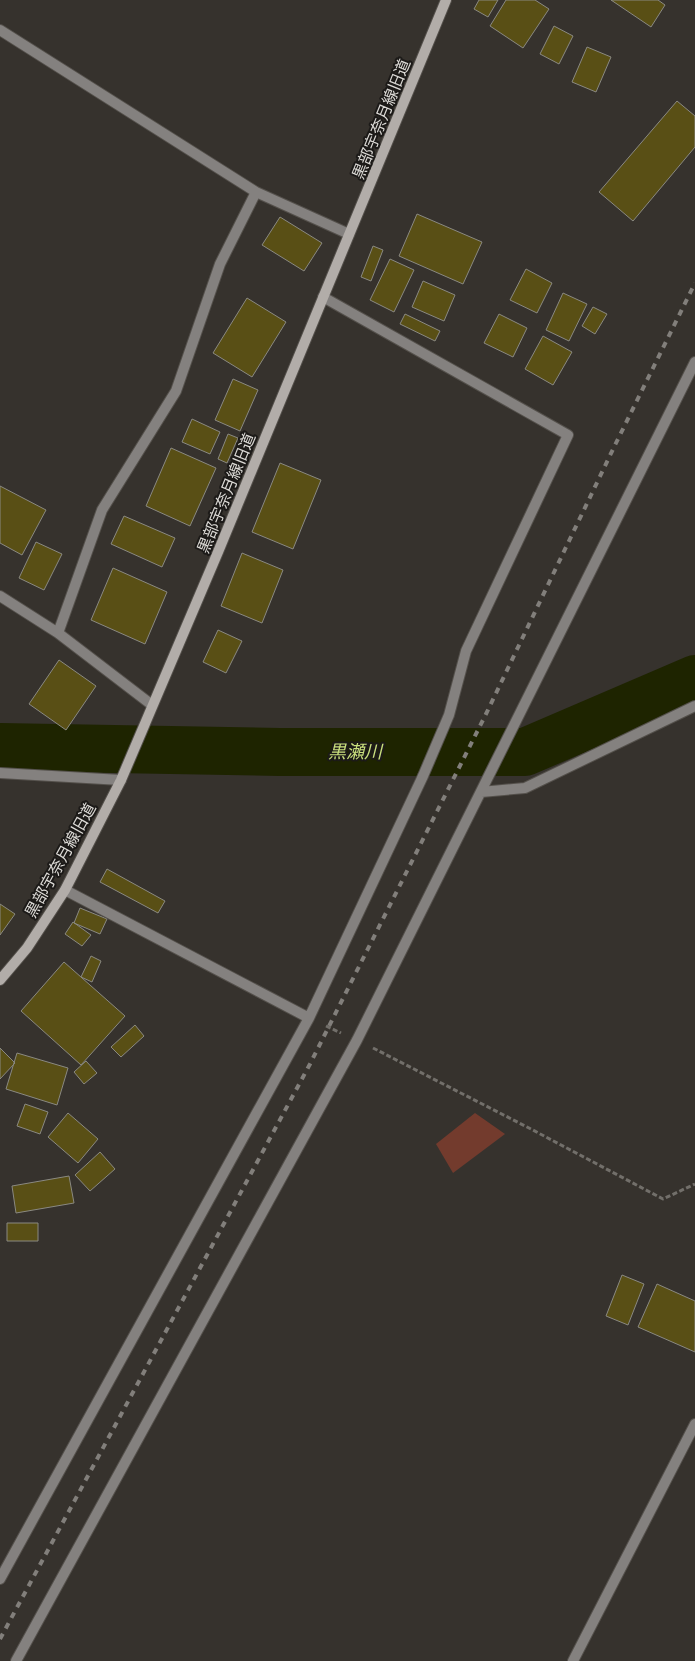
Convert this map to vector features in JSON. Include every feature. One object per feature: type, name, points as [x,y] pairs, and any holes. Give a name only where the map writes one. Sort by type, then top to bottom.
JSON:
[{"type":"street","name":"黒部宇奈月線旧道","points":[[0,980],[27,948],[65,890],[121,780],[218,552],[446,0]]},
{"type":"street","points":[[0,30],[256,192],[349,234]]},
{"type":"street","points":[[58,633],[102,510],[176,391],[220,264],[256,192]]},
{"type":"street","points":[[0,1579],[309,1017],[423,776],[449,715],[466,651],[568,435],[323,298]]},
{"type":"street","points":[[16,1661],[357,1040],[695,362]]},
{"type":"street","points":[[0,596],[58,633],[152,705]]},
{"type":"street","points":[[481,792],[525,788],[695,706]]},
{"type":"street","points":[[0,773],[121,780]]},
{"type":"street","points":[[65,890],[309,1017]]},
{"type":"street","points":[[573,1661],[695,1424]]},
{"type":"path","points":[[309,1017],[529,1128],[663,1199],[695,1184]]},
{"type":"shaded area","points":[[475,1113],[505,1134],[453,1173],[436,1144]]},
{"type":"building","points":[[479,0],[498,0],[488,17],[474,9]]},
{"type":"building","points":[[506,0],[535,0],[549,9],[523,48],[490,26]]},
{"type":"building","points":[[611,0],[658,0],[665,5],[651,27]]},
{"type":"building","points":[[554,26],[573,36],[559,64],[540,54]]},
{"type":"building","points":[[587,47],[611,57],[596,92],[572,82]]},
{"type":"building","points":[[677,101],[695,116],[695,147],[633,221],[599,192]]},
{"type":"building","points":[[417,214],[482,242],[463,284],[399,256]]},
{"type":"building","points":[[280,217],[322,243],[304,271],[262,245]]},
{"type":"building","points":[[373,246],[383,250],[371,281],[361,277]]},
{"type":"building","points":[[390,259],[414,270],[394,312],[370,300]]},
{"type":"building","points":[[526,269],[552,283],[537,313],[510,300]]},
{"type":"building","points":[[423,281],[455,295],[444,321],[412,307]]},
{"type":"building","points":[[563,293],[587,304],[569,341],[546,330]]},
{"type":"building","points":[[247,298],[286,322],[252,377],[213,353]]},
{"type":"building","points":[[593,307],[607,314],[595,334],[582,326]]},
{"type":"building","points":[[405,314],[440,331],[435,341],[400,324]]},
{"type":"building","points":[[499,314],[527,328],[513,357],[484,343]]},
{"type":"building","points":[[543,336],[572,352],[553,385],[525,369]]},
{"type":"building","points":[[233,379],[258,390],[240,431],[215,420]]},
{"type":"building","points":[[192,419],[220,432],[210,454],[182,442]]},
{"type":"building","points":[[228,434],[238,438],[227,463],[218,459]]},
{"type":"building","points":[[171,448],[216,468],[190,526],[146,506]]},
{"type":"building","points":[[280,463],[321,480],[293,549],[252,532]]},
{"type":"building","points":[[0,486],[46,510],[22,555],[0,543]]},
{"type":"building","points":[[124,516],[175,538],[162,567],[111,544]]},
{"type":"building","points":[[36,542],[62,554],[44,590],[19,578]]},
{"type":"building","points":[[242,553],[283,570],[262,623],[221,606]]},
{"type":"building","points":[[113,568],[167,592],[145,644],[91,620]]},
{"type":"building","points":[[218,630],[242,641],[226,673],[203,662]]},
{"type":"building","points":[[59,660],[96,686],[66,730],[29,704]]},
{"type":"building","points":[[107,869],[165,901],[158,913],[100,882]]},
{"type":"building","points":[[0,904],[15,914],[0,935]]},
{"type":"building","points":[[80,908],[107,919],[100,934],[74,923]]},
{"type":"building","points":[[73,922],[91,935],[82,946],[65,934]]},
{"type":"building","points":[[91,956],[101,961],[92,982],[81,977]]},
{"type":"building","points":[[64,962],[125,1016],[81,1065],[21,1011]]},
{"type":"building","points":[[135,1025],[144,1036],[121,1057],[111,1047]]},
{"type":"building","points":[[0,1048],[15,1063],[0,1079]]},
{"type":"building","points":[[17,1053],[68,1068],[57,1105],[6,1089]]},
{"type":"building","points":[[86,1061],[97,1073],[84,1084],[74,1072]]},
{"type":"building","points":[[25,1104],[48,1112],[40,1134],[17,1126]]},
{"type":"building","points":[[68,1113],[98,1139],[78,1163],[48,1137]]},
{"type":"building","points":[[100,1152],[115,1169],[90,1191],[75,1175]]},
{"type":"building","points":[[69,1176],[74,1203],[16,1213],[12,1186]]},
{"type":"building","points":[[7,1223],[38,1223],[38,1241],[7,1241]]},
{"type":"building","points":[[622,1275],[644,1284],[628,1325],[606,1316]]},
{"type":"building","points":[[657,1284],[695,1301],[695,1352],[638,1327]]},
{"type":"waterway","name":"黒瀬川","points":[[0,747],[280,752],[525,752],[695,679]]},
{"type":"railway","points":[[0,1639],[310,1064],[486,714],[695,283]]}]
